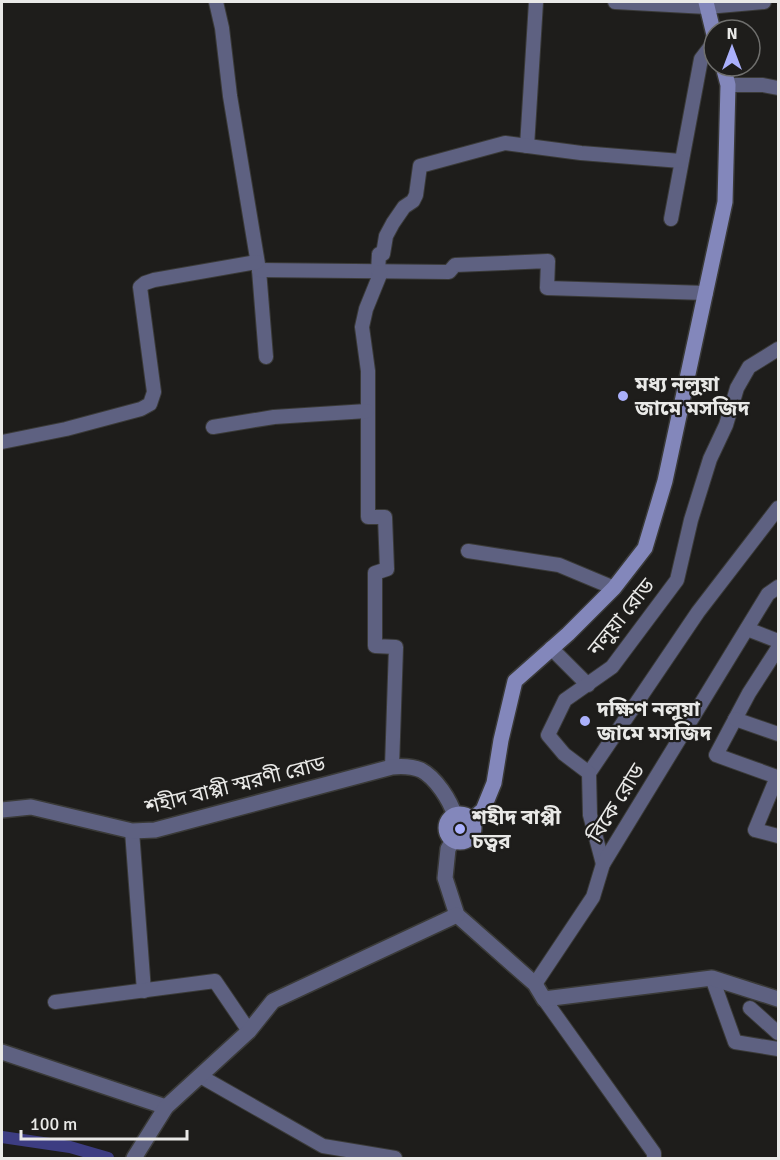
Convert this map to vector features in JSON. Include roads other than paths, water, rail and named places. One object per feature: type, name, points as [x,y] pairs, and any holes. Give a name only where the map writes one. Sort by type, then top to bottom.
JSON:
[{"type":"main road","points":[[471,820],[483,810],[494,783],[501,740],[515,681],[614,588],[645,548],[665,481],[725,202],[728,85],[726,78]]},
{"type":"main road","points":[[464,815],[471,820],[474,829],[471,838],[462,842],[453,840],[448,834],[447,825],[455,816],[464,815]]},
{"type":"street","points":[[216,2],[222,28],[230,96],[258,266],[266,357]]},
{"type":"street","points":[[527,146],[536,2]]},
{"type":"street","points":[[615,2],[707,4],[764,2]]},
{"type":"street","points":[[671,219],[702,58]]},
{"type":"street","points":[[728,85],[763,85],[778,88]]},
{"type":"street","points":[[392,767],[396,647],[375,646],[375,573],[387,569],[385,517],[368,517],[368,371],[362,327],[380,272],[379,254],[383,254],[386,236],[404,207],[413,201],[416,195],[420,166],[505,142],[581,153],[681,161]]},
{"type":"street","points":[[2,442],[66,429],[141,409],[150,404],[154,392],[140,287],[154,280],[258,266],[380,272],[449,272],[455,265],[548,261],[547,288],[706,293]]},
{"type":"street","name":"নলুয়া রোড","points":[[589,773],[564,754],[548,735],[565,700],[612,668],[677,580],[691,520],[710,459],[726,425],[737,388],[749,367],[778,349]]},
{"type":"street","points":[[213,428],[274,417],[367,411]]},
{"type":"street","points":[[603,864],[590,815],[589,773],[698,612],[778,508]]},
{"type":"street","points":[[468,551],[559,565],[614,588]]},
{"type":"street","name":"বিকে রোড","points":[[535,984],[593,897],[603,864],[768,594],[778,587]]},
{"type":"street","points":[[747,629],[778,641]]},
{"type":"street","points":[[551,648],[588,685]]},
{"type":"street","points":[[778,648],[749,693],[716,754],[778,777],[755,830],[778,836]]},
{"type":"street","points":[[735,719],[778,734]]},
{"type":"street","name":"শহীদ বাপ্পী স্মরণী রোড","points":[[2,810],[30,807],[132,831],[155,830],[392,767],[408,766],[422,771],[431,779],[451,803],[455,816]]},
{"type":"street","points":[[132,831],[144,991]]},
{"type":"street","points":[[453,840],[448,849],[445,878],[457,915],[535,984],[654,1153],[654,1158]]},
{"type":"street","points":[[134,1158],[166,1107],[249,1031],[273,1001],[457,915]]},
{"type":"street","points":[[544,999],[712,978],[778,999]]},
{"type":"street","points":[[712,978],[735,1042],[778,1049]]},
{"type":"street","points":[[55,1002],[215,981],[249,1031]]},
{"type":"street","points":[[750,1008],[778,1033]]},
{"type":"street","points":[[2,1052],[166,1107]]},
{"type":"street","points":[[200,1076],[323,1146],[395,1158]]},
{"type":"waterway","points":[[2,1137],[70,1147],[108,1158]]},
{"type":"place","name":"মধ্য নলুয়া জামে মসজিদ","points":[[623,396]]},
{"type":"place","name":"দক্ষিণ নলুয়া জামে মসজিদ","points":[[585,721]]},
{"type":"place","name":"শহীদ বাপ্পী চত্বর","points":[[460,829]]}]
